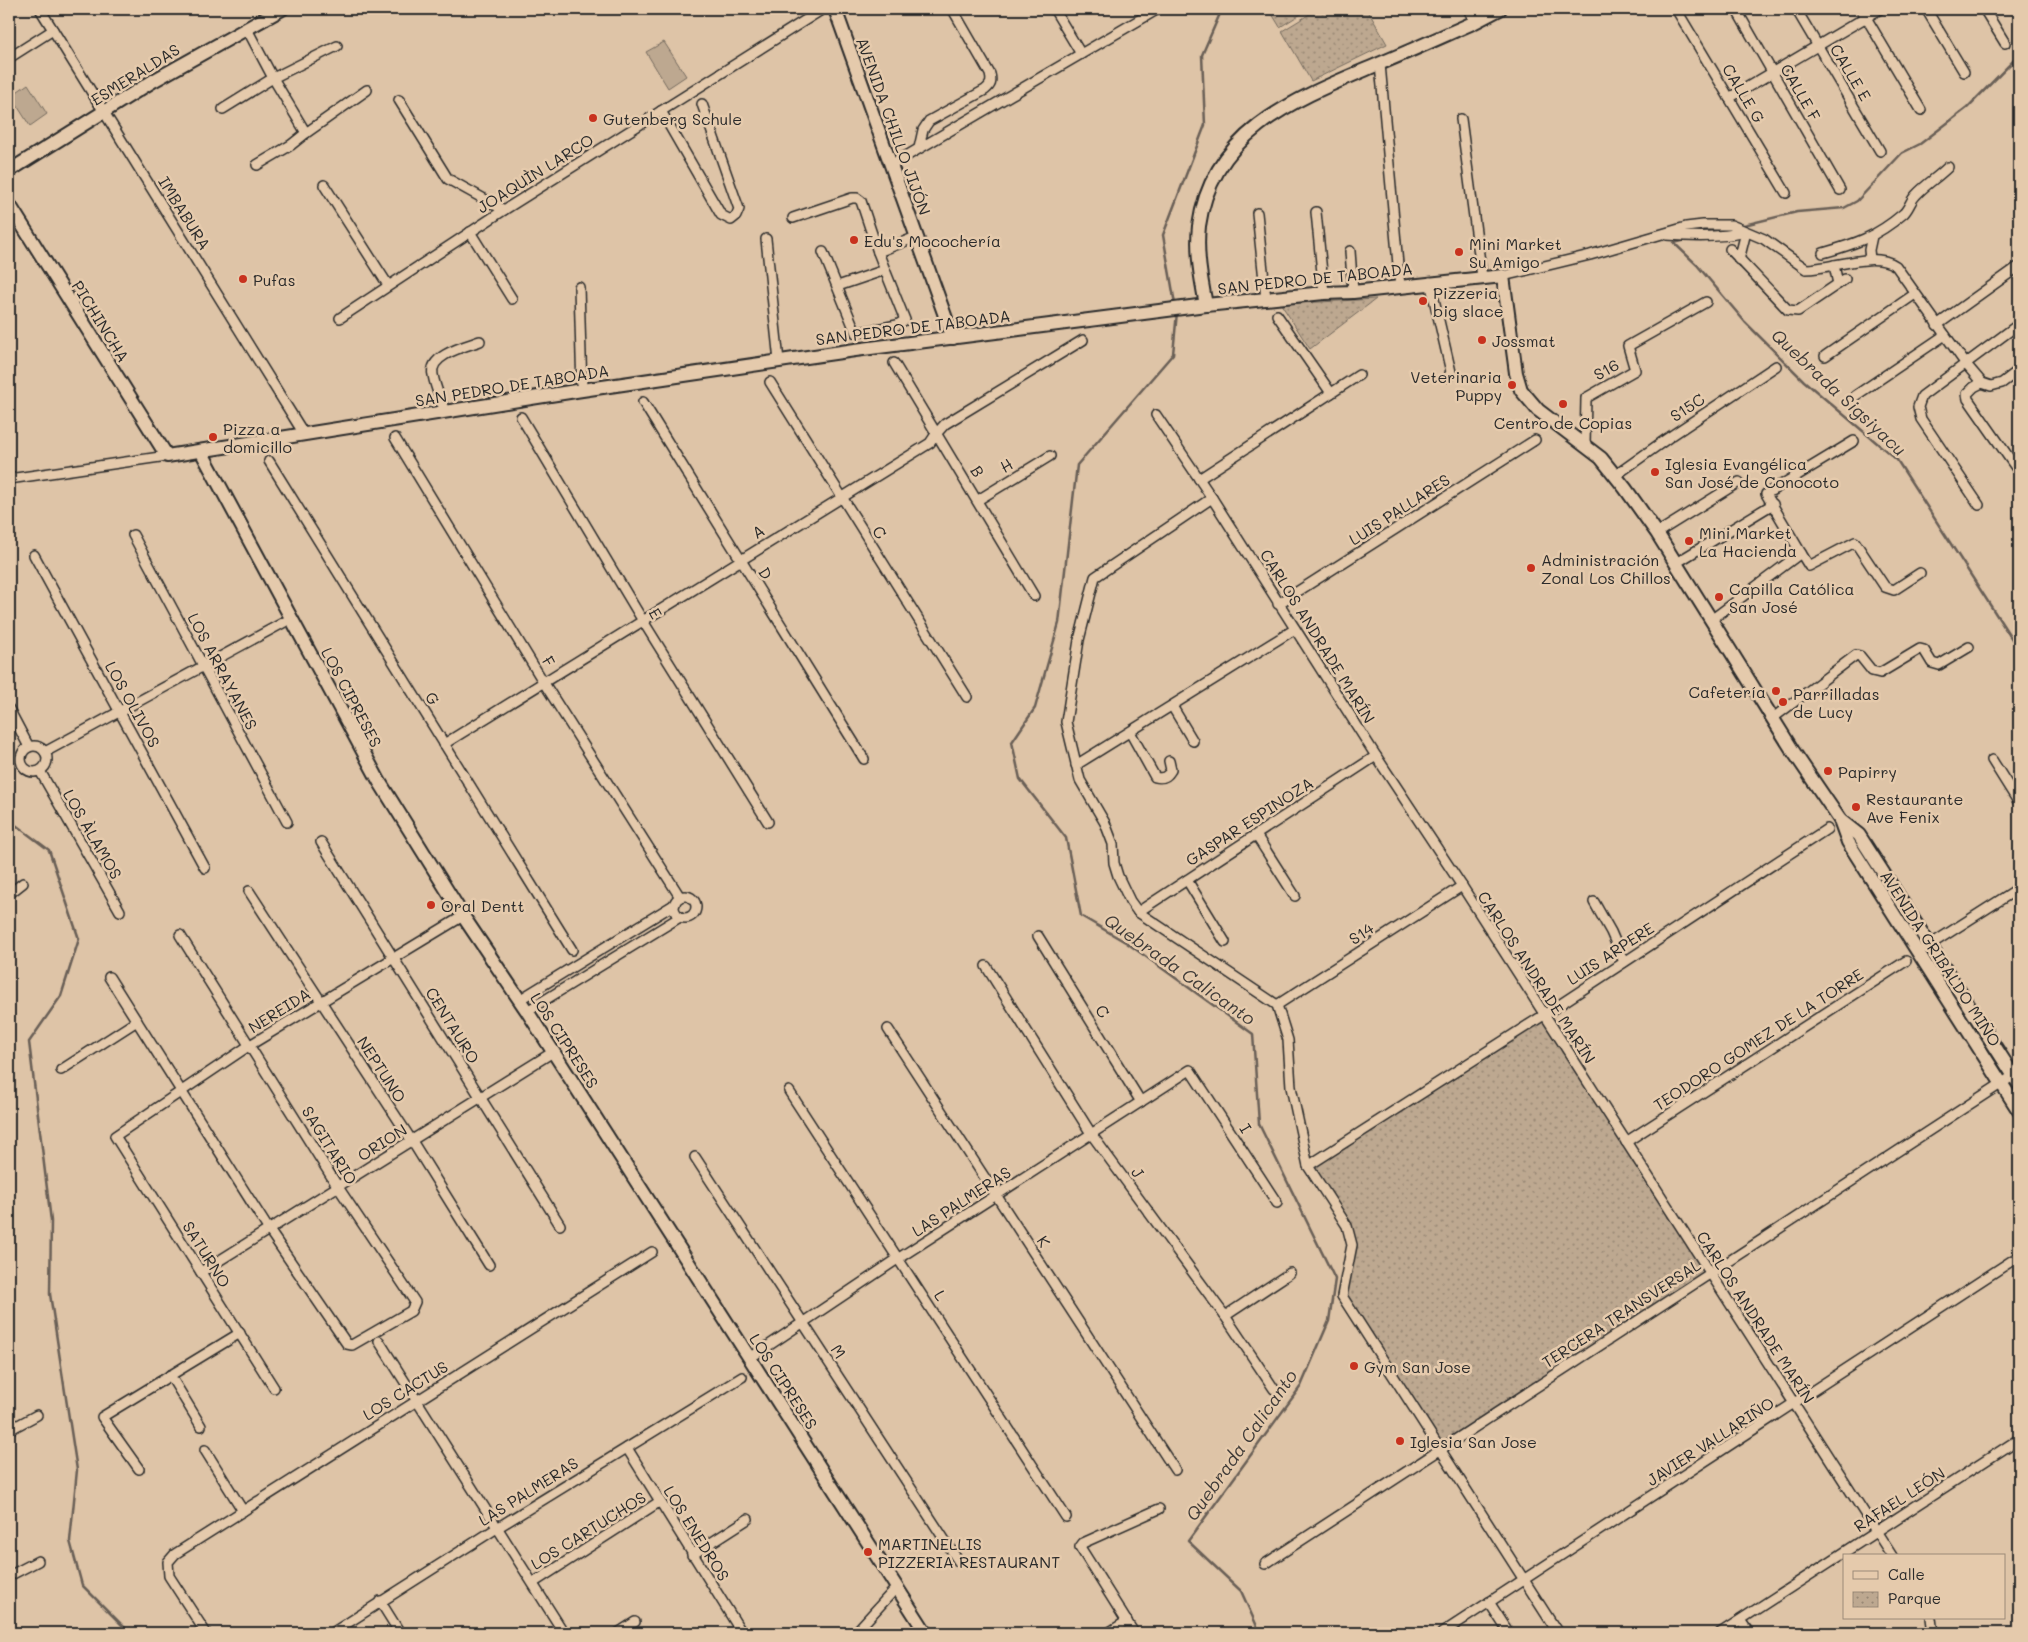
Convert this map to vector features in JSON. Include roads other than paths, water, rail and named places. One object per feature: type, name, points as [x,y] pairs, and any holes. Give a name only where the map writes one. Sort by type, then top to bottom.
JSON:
[{"type":"street","name":"IMBABURA","points":[[40,9],[304,434]]},
{"type":"street","name":"ESMERALDAS","points":[[9,172],[160,76],[282,9]]},
{"type":"street","name":"JOAQUÌN LARCO","points":[[340,318],[504,210],[823,9]]},
{"type":"street","name":"AVENIDA CHILLO JIJÓN","points":[[835,9],[953,338]]},
{"type":"street","points":[[1054,9],[1081,54]]},
{"type":"street","points":[[891,165],[1158,9]]},
{"type":"street","points":[[1468,9],[1475,22]]},
{"type":"street","points":[[1206,305],[1200,267],[1199,226],[1213,180],[1236,145],[1270,116],[1316,90],[1380,64],[1500,9]]},
{"type":"street","name":"CALLE G","points":[[1676,9],[1786,192]]},
{"type":"street","name":"CALLE F","points":[[1736,9],[1840,190]]},
{"type":"street","name":"CALLE E","points":[[1796,9],[1880,151]]},
{"type":"street","points":[[1729,98],[1818,45],[1863,13],[1880,9]]},
{"type":"street","points":[[1926,9],[1964,72]]},
{"type":"street","points":[[1984,9],[2005,43]]},
{"type":"street","points":[[919,148],[923,130],[929,121],[985,90],[992,81],[990,74],[954,10]]},
{"type":"street","points":[[1863,13],[1920,110]]},
{"type":"street","points":[[246,29],[306,133]]},
{"type":"street","points":[[9,58],[53,30]]},
{"type":"street","points":[[223,109],[273,78],[336,46]]},
{"type":"street","points":[[1380,64],[1400,287]]},
{"type":"street","points":[[256,165],[291,145],[367,90]]},
{"type":"street","points":[[399,100],[408,118],[448,179],[504,210]]},
{"type":"street","points":[[661,112],[721,215],[731,220],[736,216],[739,209],[702,104]]},
{"type":"street","points":[[1461,120],[1482,277]]},
{"type":"street","points":[[1822,253],[1858,243],[1872,236],[1904,214],[1911,206],[1914,197],[1948,168]]},
{"type":"street","points":[[324,185],[388,285]]},
{"type":"street","points":[[792,218],[852,198],[858,198],[861,201],[878,252],[905,320],[897,325],[856,333],[823,252]]},
{"type":"street","name":"PICHINCHA","points":[[9,204],[166,456]]},
{"type":"street","points":[[1316,212],[1324,293]]},
{"type":"street","points":[[1257,213],[1266,299]]},
{"type":"street","name":"SAN PEDRO DE TABOADA","points":[[166,456],[582,390],[779,361],[1206,305],[1503,276],[1590,255],[1686,227],[1703,225],[1731,225],[1764,239],[1806,269],[1870,259],[1888,261],[1896,266],[1937,325],[1982,383]]},
{"type":"street","points":[[470,232],[512,299]]},
{"type":"street","points":[[1739,260],[1746,232]]},
{"type":"street","points":[[1870,259],[1869,250],[1872,236]]},
{"type":"street","points":[[878,252],[916,237]]},
{"type":"street","points":[[766,239],[779,361]]},
{"type":"street","points":[[1730,250],[1788,310],[1793,312],[1798,311],[1842,281],[1834,265]]},
{"type":"street","points":[[1350,251],[1353,292]]},
{"type":"street","points":[[1937,325],[2018,267]]},
{"type":"street","points":[[838,286],[885,270]]},
{"type":"street","name":"AVENIDA GRIBALDO MIÑO","points":[[1503,276],[1516,373],[1521,390],[1538,410],[1600,458],[1616,475],[1657,533],[1773,718],[1840,820],[1848,842],[2019,1111]]},
{"type":"street","points":[[1430,282],[1451,372],[1448,377]]},
{"type":"street","points":[[579,287],[582,390]]},
{"type":"street","points":[[1825,356],[1916,294]]},
{"type":"street","name":"S16","points":[[1585,445],[1586,398],[1635,370],[1628,346],[1706,302]]},
{"type":"street","points":[[1277,315],[1331,393]]},
{"type":"street","points":[[1979,505],[1921,418],[1918,407],[1922,396],[2019,324]]},
{"type":"street","points":[[1856,396],[1945,335]]},
{"type":"street","name":"A","points":[[444,744],[930,443],[945,424],[1083,340]]},
{"type":"street","points":[[444,412],[432,373],[433,365],[443,356],[480,341]]},
{"type":"street","name":"B","points":[[894,363],[1034,596]]},
{"type":"street","name":"S15C","points":[[1616,475],[1776,366]]},
{"type":"street","points":[[1199,479],[1359,375]]},
{"type":"street","points":[[2018,376],[1991,386],[1982,383],[1974,387],[1967,394],[1968,399],[2019,472]]},
{"type":"street","name":"C","points":[[770,382],[841,498],[968,697]]},
{"type":"street","name":"D","points":[[643,402],[864,759]]},
{"type":"street","name":"CARLOS ANDRADE MARÍN","points":[[1156,415],[1212,498],[1278,604],[1462,886],[1891,1554]]},
{"type":"street","name":"E","points":[[521,418],[643,621],[768,822]]},
{"type":"street","name":"F","points":[[396,438],[678,901]]},
{"type":"street","name":"LUIS PALLARES","points":[[1278,604],[1535,440]]},
{"type":"street","points":[[1854,441],[1766,494],[1809,566],[1856,542],[1883,584],[1891,590],[1894,590],[1920,573]]},
{"type":"street","name":"LOS CIPRESES","points":[[200,451],[379,781],[463,916],[520,1000],[926,1633]]},
{"type":"street","points":[[9,479],[166,456]]},
{"type":"street","name":"H","points":[[978,500],[1050,456]]},
{"type":"street","name":"G","points":[[269,461],[572,950]]},
{"type":"street","points":[[1657,533],[1738,482]]},
{"type":"street","points":[[1212,498],[1095,576],[1080,640],[1066,722],[1080,780],[1105,823],[1113,844],[1114,863],[1118,876],[1130,901],[1138,912],[1277,1006],[1288,1040],[1291,1086],[1308,1166],[1347,1226],[1352,1245],[1342,1296],[1558,1633]]},
{"type":"street","points":[[1676,563],[1773,504]]},
{"type":"street","name":"LOS ARRAYANES","points":[[133,535],[288,822]]},
{"type":"street","points":[[1711,620],[1802,553]]},
{"type":"street","name":"LOS OLIVOS","points":[[34,555],[205,868]]},
{"type":"street","points":[[45,752],[292,618]]},
{"type":"street","points":[[1076,766],[1295,629]]},
{"type":"street","points":[[1773,718],[1856,655],[1860,656],[1872,671],[1880,673],[1920,649],[1924,650],[1932,663],[1939,665],[1969,646]]},
{"type":"street","points":[[1216,678],[1222,687]]},
{"type":"street","points":[[1172,706],[1193,741]]},
{"type":"street","points":[[9,709],[30,747]]},
{"type":"street","points":[[1130,732],[1155,777],[1161,778],[1168,775],[1172,770],[1169,761]]},
{"type":"street","points":[[30,747],[38,747],[45,752],[46,765],[40,771],[28,771],[23,765],[23,753],[30,747]]},
{"type":"street","name":"GASPAR ESPINOZA","points":[[1138,912],[1376,756]]},
{"type":"street","points":[[1992,760],[2019,803]]},
{"type":"street","name":"LOS ÀLAMOS","points":[[40,771],[120,911]]},
{"type":"street","name":"AVENIDA GRIBALDO MIÑO","points":[[1840,820],[1859,835],[2017,1077]]},
{"type":"street","name":"LUIS ARPERE","points":[[1308,1166],[1544,1015],[1827,829]]},
{"type":"street","points":[[1256,835],[1295,896]]},
{"type":"street","name":"CENTAURO","points":[[321,842],[560,1224]]},
{"type":"street","points":[[1187,880],[1225,942]]},
{"type":"street","points":[[9,894],[23,883]]},
{"type":"street","name":"S14","points":[[1277,1006],[1462,886]]},
{"type":"street","points":[[1918,953],[2019,888]]},
{"type":"street","name":"NEPTUNO","points":[[249,891],[412,1141],[489,1266]]},
{"type":"street","points":[[520,1000],[678,901],[692,898],[696,909],[689,918],[680,917],[527,1011]]},
{"type":"street","points":[[678,901],[675,912],[680,917]]},
{"type":"street","points":[[1594,902],[1611,932],[1624,962]]},
{"type":"street","name":"NEREIDA","points":[[115,1136],[250,1045],[463,916]]},
{"type":"street","name":"SAGITARIO","points":[[180,935],[338,1187],[415,1302],[411,1310],[352,1345],[347,1344],[269,1230]]},
{"type":"street","name":"C","points":[[1038,936],[1141,1102]]},
{"type":"street","name":"TEODORO GOMEZ DE LA TORRE","points":[[1626,1142],[1906,961]]},
{"type":"street","name":"J","points":[[986,966],[1092,1135],[1224,1316],[1274,1389]]},
{"type":"street","points":[[109,977],[269,1230]]},
{"type":"street","points":[[61,1070],[137,1020]]},
{"type":"street","name":"K","points":[[888,1029],[1174,1470]]},
{"type":"street","name":"ORION","points":[[201,1272],[553,1052]]},
{"type":"street","name":"LAS PALMERAS","points":[[750,1358],[899,1258],[1190,1070]]},
{"type":"street","name":"I","points":[[1190,1070],[1277,1203]]},
{"type":"street","name":"TERCERA TRANSVERSAL","points":[[1265,1564],[2002,1084],[2017,1077]]},
{"type":"street","name":"L","points":[[789,1091],[1066,1516]]},
{"type":"street","name":"SATURNO","points":[[115,1136],[274,1388]]},
{"type":"street","name":"M","points":[[695,1157],[958,1562]]},
{"type":"street","name":"LOS CACTUS","points":[[206,1633],[169,1576],[168,1562],[175,1554],[652,1252]]},
{"type":"street","name":"JAVIER VALLARIÑO","points":[[1442,1633],[2019,1256]]},
{"type":"street","points":[[1224,1316],[1290,1273]]},
{"type":"street","points":[[140,1469],[102,1417],[240,1333]]},
{"type":"street","points":[[379,1341],[564,1633]]},
{"type":"street","points":[[170,1375],[201,1426]]},
{"type":"street","name":"LAS PALMERAS","points":[[332,1633],[380,1601],[742,1377]]},
{"type":"street","points":[[9,1430],[37,1415]]},
{"type":"street","name":"RAFAEL LEÓN","points":[[1720,1633],[2019,1439]]},
{"type":"street","name":"LOS ENEDROS","points":[[626,1448],[742,1633]]},
{"type":"street","points":[[205,1450],[243,1511]]},
{"type":"street","name":"LOS CARTUCHOS","points":[[533,1583],[659,1502]]},
{"type":"street","points":[[1134,1633],[1080,1547],[1083,1542],[1159,1508]]},
{"type":"street","points":[[692,1555],[748,1519]]},
{"type":"street","points":[[9,1576],[38,1561]]},
{"type":"street","points":[[855,1633],[897,1587]]},
{"type":"street","points":[[380,1601],[400,1633]]},
{"type":"street","points":[[1489,1602],[1509,1633]]},
{"type":"street","points":[[1741,1620],[1750,1633]]},
{"type":"street","points":[[1931,1620],[1933,1633]]},
{"type":"street","points":[[618,1633],[635,1622]]},
{"type":"street","points":[[1108,1633],[1127,1622]]},
{"type":"waterway","points":[[1175,304],[1163,235],[1205,125],[1202,55],[1222,9]]},
{"type":"waterway","name":"Quebrada Sigsiyacu","points":[[1744,225],[1797,212],[1844,208],[1857,201],[1902,153],[1920,144],[1967,108],[2019,55]]},
{"type":"waterway","name":"Quebrada Sigsiyacu","points":[[1686,240],[1674,243],[1697,265],[1745,322],[1804,381],[1897,460],[2019,650]]},
{"type":"waterway","name":"Quebrada Calicanto","points":[[1177,312],[1173,354],[1077,465],[1059,623],[1035,708],[1012,742],[1020,779],[1066,838],[1081,916],[1127,943],[1253,1034],[1259,1124],[1335,1279],[1329,1321],[1301,1386],[1188,1541],[1241,1591],[1260,1633]]},
{"type":"waterway","points":[[9,820],[49,850],[79,939],[61,996],[29,1042],[51,1221],[50,1294],[77,1470],[70,1541],[82,1585],[130,1633]]},
{"type":"place","name":"Gutenberg Schule","points":[[593,118]]},
{"type":"place","name":"Edu's Mocochería","points":[[854,240]]},
{"type":"place","name":"Mini Market Su Amigo","points":[[1459,252]]},
{"type":"place","name":"Pufas","points":[[243,279]]},
{"type":"place","name":"Pizzeria big slace","points":[[1423,301]]},
{"type":"place","name":"Jossmat","points":[[1482,340]]},
{"type":"place","name":"Veterinaria Puppy","points":[[1512,385]]},
{"type":"place","name":"Centro de Copias","points":[[1563,404]]},
{"type":"place","name":"Pizza a domicillo","points":[[213,437]]},
{"type":"place","name":"Iglesia Evangélica San José de Conocoto","points":[[1655,472]]},
{"type":"place","name":"Mini Market La Hacienda","points":[[1689,541]]},
{"type":"place","name":"Administración Zonal Los Chillos","points":[[1531,568]]},
{"type":"place","name":"Capilla Católica San José","points":[[1719,597]]},
{"type":"place","name":"Cafetería","points":[[1776,691]]},
{"type":"place","name":"Parrilladas de Lucy","points":[[1783,702]]},
{"type":"place","name":"Papirry","points":[[1828,771]]},
{"type":"place","name":"Restaurante Ave Fenix","points":[[1856,807]]},
{"type":"place","name":"Oral Dentt","points":[[431,905]]},
{"type":"place","name":"Gym San Jose","points":[[1354,1366]]},
{"type":"place","name":"Iglesia San Jose","points":[[1400,1441]]},
{"type":"place","name":"MARTINELLIS PIZZERIA RESTAURANT","points":[[868,1552]]}]
